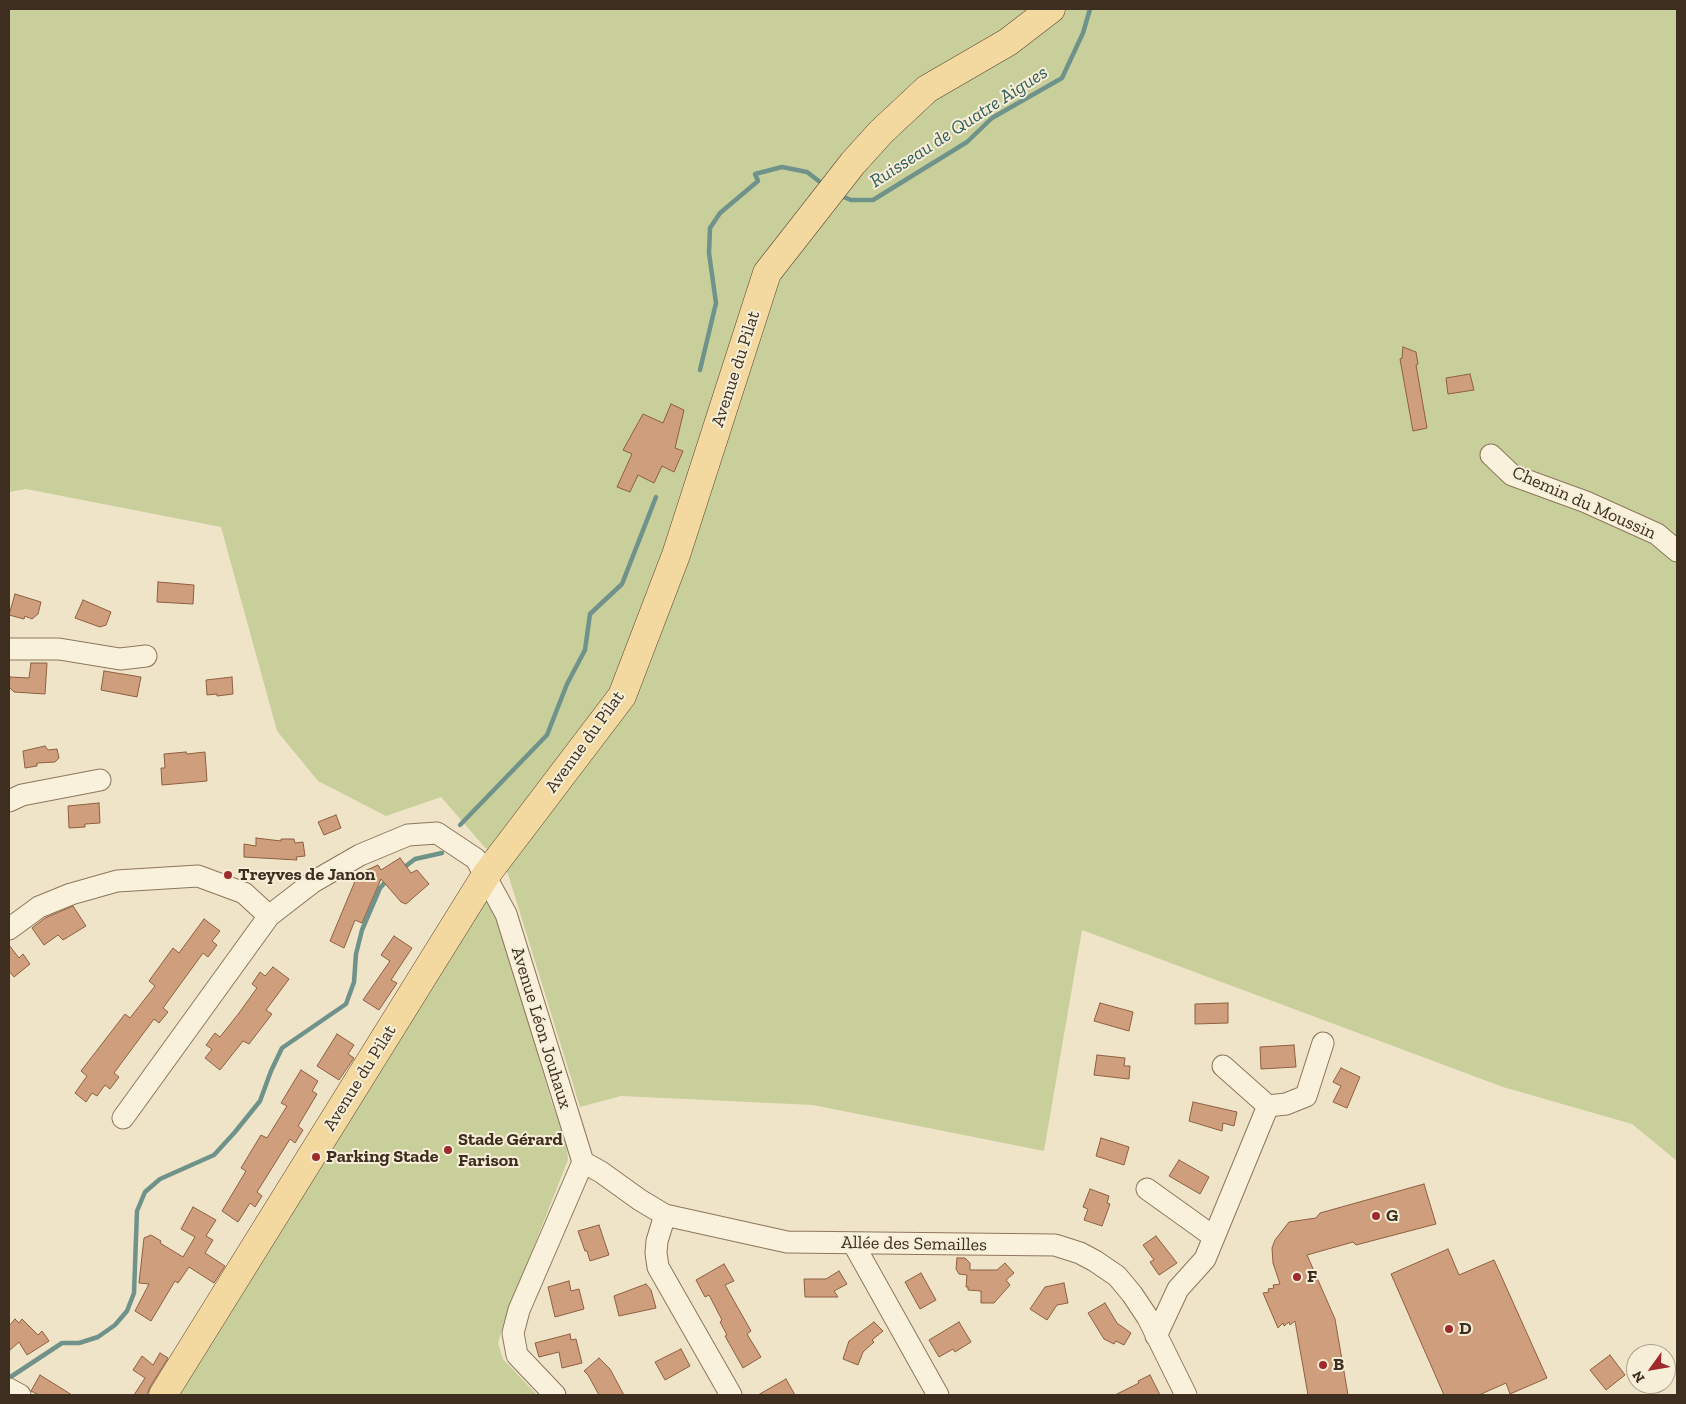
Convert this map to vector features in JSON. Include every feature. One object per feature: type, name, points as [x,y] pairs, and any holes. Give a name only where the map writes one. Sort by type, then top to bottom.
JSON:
[{"type":"main road","name":"Avenue du Pilat","points":[[163,1395],[486,875],[622,696],[676,555],[767,273],[853,163],[881,132],[927,89],[1008,42],[1051,9]]},
{"type":"street","name":"Chemin du Moussin","points":[[1491,456],[1512,475],[1586,502],[1657,534],[1677,551]]},
{"type":"street","points":[[9,648],[59,649],[120,659],[146,656]]},
{"type":"street","points":[[9,801],[22,795],[100,780]]},
{"type":"street","name":"Avenue Léon Jouhaux","points":[[122,1118],[269,916],[313,882],[360,855],[408,835],[437,833],[476,859],[506,914],[583,1162]]},
{"type":"street","points":[[9,928],[39,907],[71,894],[116,881],[198,876],[244,894],[269,916]]},
{"type":"street","points":[[1223,1066],[1268,1106],[1286,1104],[1306,1096],[1323,1043]]},
{"type":"street","points":[[1156,1336],[1178,1290],[1204,1258],[1268,1106]]},
{"type":"street","points":[[555,1395],[517,1355],[513,1333],[519,1310],[583,1162]]},
{"type":"street","name":"Allée des Semailles","points":[[583,1162],[602,1172],[664,1215],[788,1242],[1055,1246],[1072,1250],[1096,1261],[1117,1276],[1132,1294],[1186,1395]]},
{"type":"street","points":[[1147,1189],[1214,1237]]},
{"type":"street","points":[[664,1215],[657,1241],[658,1268],[731,1395]]},
{"type":"street","points":[[853,1243],[938,1395]]},
{"type":"street","points":[[9,1389],[20,1395]]},
{"type":"green space","points":[[9,9],[1677,9],[1677,1161],[1632,1124],[1503,1087],[1082,930],[1044,1151],[813,1105],[621,1096],[580,1107],[508,874],[441,797],[386,816],[318,781],[277,731],[221,527],[26,489],[9,492]]},
{"type":"green space","name":"Stade Gérard Farison","points":[[482,900],[490,903],[504,938],[551,1100],[567,1147],[568,1160],[504,1322],[498,1343],[503,1359],[537,1395],[175,1395]]},
{"type":"building","points":[[1403,347],[1416,352],[1418,364],[1416,365],[1427,428],[1413,431],[1400,359],[1402,358]]},
{"type":"building","points":[[1470,374],[1474,390],[1448,394],[1446,378]]},
{"type":"building","points":[[671,404],[684,410],[675,448],[683,451],[674,472],[662,466],[654,483],[638,475],[630,492],[617,487],[632,454],[623,450],[643,414],[663,423]]},
{"type":"building","points":[[158,582],[194,585],[193,604],[157,602]]},
{"type":"building","points":[[15,594],[41,602],[38,614],[32,619],[25,616],[24,619],[9,615]]},
{"type":"building","points":[[83,600],[111,612],[106,625],[100,627],[75,618]]},
{"type":"building","points":[[31,663],[47,663],[45,694],[14,692],[9,687],[10,677],[29,678]]},
{"type":"building","points":[[104,671],[141,677],[137,697],[101,690]]},
{"type":"building","points":[[232,677],[233,694],[207,695],[206,680]]},
{"type":"building","points":[[45,746],[48,750],[57,749],[59,758],[55,762],[37,763],[37,766],[25,768],[23,751]]},
{"type":"building","points":[[186,752],[187,754],[205,752],[207,781],[162,785],[161,768],[165,768],[164,754]]},
{"type":"building","points":[[99,803],[100,823],[85,824],[85,827],[69,828],[68,806]]},
{"type":"building","points":[[336,815],[341,828],[324,835],[318,822]]},
{"type":"building","points":[[256,838],[281,841],[281,839],[294,839],[295,843],[303,842],[305,856],[296,857],[297,860],[244,857],[244,844],[256,846]]},
{"type":"building","points":[[400,858],[411,873],[417,870],[429,884],[406,904],[401,902],[381,879],[362,923],[355,920],[344,948],[330,941],[358,874],[378,865],[381,870]]},
{"type":"building","points":[[73,906],[86,926],[63,940],[58,935],[44,945],[32,928],[45,918]]},
{"type":"building","points":[[204,919],[220,931],[212,941],[217,945],[208,957],[203,953],[163,1008],[168,1012],[159,1023],[154,1019],[114,1073],[119,1077],[110,1089],[105,1085],[97,1096],[92,1093],[86,1102],[75,1093],[87,1076],[81,1071],[125,1014],[130,1018],[155,986],[149,981],[173,948],[179,953]]},
{"type":"building","points":[[394,936],[412,948],[391,980],[397,983],[379,1010],[363,1000],[390,961],[381,955]]},
{"type":"building","points":[[9,945],[19,958],[23,954],[30,964],[14,977],[9,971]]},
{"type":"building","points":[[273,967],[289,979],[266,1010],[272,1014],[249,1044],[243,1041],[220,1070],[205,1058],[212,1049],[206,1045],[215,1033],[220,1037],[239,1013],[257,988],[252,984],[260,972],[265,976]]},
{"type":"building","points":[[1100,1003],[1133,1012],[1129,1031],[1094,1021]]},
{"type":"building","points":[[1228,1003],[1228,1023],[1195,1024],[1195,1004]]},
{"type":"building","points":[[337,1034],[354,1045],[348,1054],[354,1058],[339,1080],[317,1066]]},
{"type":"building","points":[[1294,1045],[1296,1067],[1261,1069],[1260,1047]]},
{"type":"building","points":[[1097,1055],[1125,1058],[1124,1066],[1130,1066],[1129,1079],[1094,1075]]},
{"type":"building","points":[[1341,1068],[1360,1077],[1347,1108],[1333,1102],[1341,1086],[1333,1082]]},
{"type":"building","points":[[301,1070],[318,1081],[312,1091],[317,1094],[298,1126],[303,1130],[295,1143],[290,1139],[257,1192],[262,1196],[255,1207],[250,1203],[238,1222],[222,1211],[246,1171],[241,1168],[261,1135],[267,1138],[287,1106],[281,1103]]},
{"type":"building","points":[[1193,1102],[1237,1112],[1234,1126],[1223,1123],[1222,1131],[1189,1121]]},
{"type":"building","points":[[1101,1138],[1129,1147],[1124,1165],[1096,1156]]},
{"type":"building","points":[[1179,1160],[1209,1177],[1200,1194],[1169,1176]]},
{"type":"building","points":[[1424,1184],[1436,1224],[1356,1245],[1353,1242],[1307,1255],[1335,1319],[1348,1395],[1308,1395],[1295,1321],[1290,1325],[1289,1322],[1284,1326],[1283,1323],[1278,1328],[1263,1293],[1269,1292],[1268,1289],[1274,1288],[1273,1285],[1280,1284],[1273,1263],[1272,1248],[1275,1240],[1289,1222],[1316,1218],[1320,1213]]},
{"type":"building","points":[[1090,1189],[1109,1196],[1107,1203],[1110,1204],[1102,1226],[1084,1220],[1088,1209],[1083,1207]]},
{"type":"building","points":[[193,1207],[216,1220],[206,1236],[213,1240],[205,1253],[225,1266],[214,1283],[189,1267],[178,1283],[175,1281],[151,1321],[135,1311],[149,1284],[139,1283],[144,1238],[151,1235],[183,1257],[195,1237],[181,1229]]},
{"type":"building","points":[[599,1225],[609,1255],[590,1261],[578,1231]]},
{"type":"building","points":[[1156,1236],[1177,1263],[1159,1275],[1150,1262],[1154,1260],[1143,1245]]},
{"type":"building","name":"D","points":[[1448,1249],[1459,1275],[1494,1260],[1547,1378],[1510,1394],[1506,1383],[1479,1395],[1444,1395],[1391,1274]]},
{"type":"building","points":[[957,1258],[965,1258],[970,1263],[970,1270],[997,1270],[1005,1263],[1014,1273],[1006,1280],[1010,1285],[994,1303],[981,1303],[981,1291],[968,1290],[968,1287],[966,1287],[967,1275],[959,1274],[956,1269]]},
{"type":"building","points":[[724,1264],[734,1281],[725,1285],[751,1331],[747,1334],[761,1357],[743,1368],[725,1336],[727,1335],[720,1322],[722,1320],[709,1295],[705,1297],[696,1280]]},
{"type":"building","points":[[839,1271],[847,1284],[834,1291],[838,1297],[805,1297],[804,1279],[826,1279]]},
{"type":"building","points":[[921,1273],[936,1300],[920,1309],[905,1282]]},
{"type":"building","points":[[569,1281],[571,1291],[579,1289],[584,1309],[555,1317],[548,1287]]},
{"type":"building","points":[[1064,1283],[1068,1303],[1057,1305],[1047,1320],[1030,1309],[1045,1287]]},
{"type":"building","points":[[646,1284],[651,1290],[656,1308],[619,1316],[614,1296]]},
{"type":"building","points":[[1105,1303],[1117,1323],[1131,1333],[1124,1345],[1116,1341],[1114,1344],[1104,1339],[1088,1313]]},
{"type":"building","points":[[15,1319],[19,1323],[22,1319],[38,1335],[42,1331],[49,1341],[27,1355],[19,1342],[9,1351],[9,1326]]},
{"type":"building","points":[[874,1322],[883,1331],[872,1340],[874,1342],[863,1352],[858,1365],[843,1359],[849,1341]]},
{"type":"building","points":[[959,1322],[971,1342],[955,1352],[953,1349],[939,1357],[929,1340]]},
{"type":"building","points":[[570,1334],[571,1340],[576,1339],[582,1363],[562,1368],[559,1352],[539,1357],[535,1343]]},
{"type":"building","points":[[681,1349],[690,1366],[665,1380],[655,1362]]},
{"type":"building","points":[[160,1353],[168,1358],[147,1395],[134,1395],[145,1378],[133,1370],[142,1356],[153,1365]]},
{"type":"building","points":[[1610,1355],[1625,1375],[1606,1390],[1590,1370]]},
{"type":"building","points":[[599,1358],[610,1369],[624,1395],[599,1395],[584,1371]]},
{"type":"building","points":[[40,1375],[72,1395],[39,1395],[31,1391]]},
{"type":"building","points":[[1150,1375],[1160,1395],[1115,1395],[1139,1383],[1138,1381]]},
{"type":"building","points":[[786,1379],[795,1395],[758,1395]]},
{"type":"waterway","name":"Ruisseau de Quatre Aigues","points":[[839,195],[851,200],[873,200],[967,142],[992,118],[1062,78],[1083,33],[1090,9]]},
{"type":"waterway","name":"Ruisseau de Quatre Aigues","points":[[700,370],[716,303],[709,253],[710,228],[720,213],[758,181],[755,174],[782,167],[807,172],[824,185]]},
{"type":"waterway","name":"Ruisseau de Quatre Aigues","points":[[460,825],[547,735],[567,684],[585,650],[590,614],[622,584],[656,497]]},
{"type":"waterway","name":"Ruisseau de Quatre Aigues","points":[[402,869],[415,859],[442,853]]},
{"type":"waterway","name":"Ruisseau de Quatre Aigues","points":[[9,1378],[62,1343],[79,1343],[98,1337],[115,1325],[127,1311],[134,1293],[137,1211],[145,1192],[160,1179],[214,1155],[260,1101],[282,1048],[346,1004],[354,982],[356,954],[362,930],[380,888],[388,879]]},
{"type":"place","name":"Treyves de Janon","points":[[228,875]]},
{"type":"place","name":"Stade Gérard Farison","points":[[448,1150]]},
{"type":"place","name":"Parking Stade","points":[[316,1157]]},
{"type":"place","name":"G","points":[[1376,1216]]},
{"type":"place","name":"F","points":[[1297,1277]]},
{"type":"place","name":"D","points":[[1449,1329]]},
{"type":"place","name":"B","points":[[1323,1365]]}]
